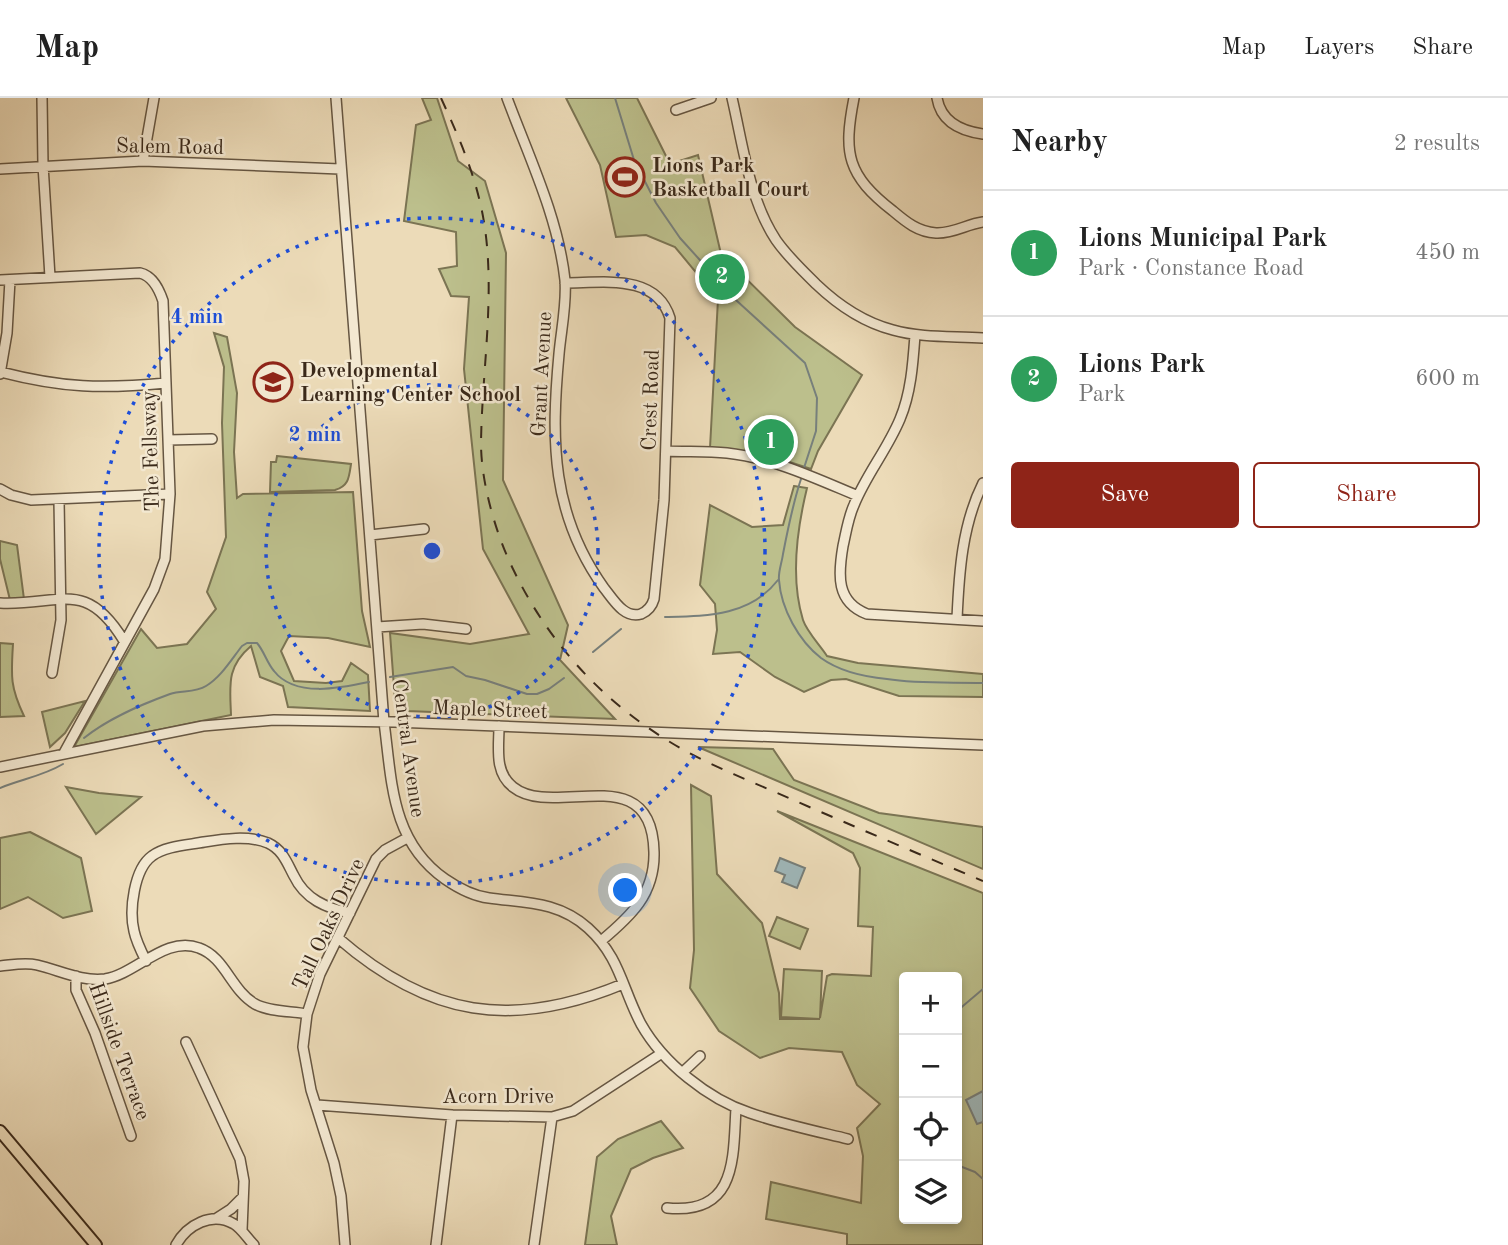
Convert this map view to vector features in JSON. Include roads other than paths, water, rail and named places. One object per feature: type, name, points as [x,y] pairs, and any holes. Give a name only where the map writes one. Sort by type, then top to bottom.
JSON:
[{"type":"main road","points":[[0,1131],[96,1245]]},
{"type":"street","points":[[42,98],[50,277]]},
{"type":"street","points":[[143,161],[154,98]]},
{"type":"street","name":"Central Avenue","points":[[335,98],[384,722],[396,804],[407,838],[422,860],[452,884],[486,898],[547,905],[576,919],[601,941],[617,965],[642,1026],[662,1053],[683,1072],[736,1108],[750,1114],[848,1139]]},
{"type":"street","name":"Grant Avenue","points":[[507,98],[556,232],[565,283],[554,417],[555,453],[562,494],[581,550],[611,597],[630,614],[642,613],[652,604]]},
{"type":"street","points":[[676,110],[696,99],[711,98]]},
{"type":"street","points":[[732,98],[759,206],[778,242],[831,298],[845,309],[877,325],[915,335],[983,338]]},
{"type":"street","points":[[854,98],[848,131],[850,156],[860,179],[879,200],[914,227],[930,232],[947,233],[983,222]]},
{"type":"street","points":[[937,98],[942,112],[950,122],[964,130],[983,134]]},
{"type":"street","name":"Salem Road","points":[[0,169],[143,161],[340,169]]},
{"type":"street","name":"The Fellsway","points":[[5,280],[124,273],[147,275],[163,301],[170,494],[168,544],[163,567],[155,589],[64,753]]},
{"type":"street","points":[[5,280],[8,333],[0,373],[64,386],[103,387],[166,383]]},
{"type":"street","name":"Crest Road","points":[[565,283],[635,284],[652,291],[664,303],[671,328],[664,500],[652,604]]},
{"type":"street","points":[[915,335],[908,393],[901,416],[890,442],[858,496],[846,531],[839,573],[841,590],[847,601],[860,611],[876,616],[983,621]]},
{"type":"street","points":[[168,440],[212,439]]},
{"type":"street","points":[[666,452],[728,453],[797,470],[858,496]]},
{"type":"street","points":[[957,619],[960,565],[972,510],[983,483]]},
{"type":"street","points":[[0,489],[20,498],[59,500],[170,494]]},
{"type":"street","points":[[52,673],[61,620],[59,500]]},
{"type":"street","points":[[370,535],[424,529]]},
{"type":"street","points":[[0,603],[61,598],[80,600],[97,608],[111,621],[124,641]]},
{"type":"street","points":[[377,627],[423,624],[466,629]]},
{"type":"street","name":"Maple Street","points":[[0,767],[203,726],[274,720],[983,745]]},
{"type":"street","points":[[499,726],[500,769],[508,782],[520,791],[538,796],[613,796],[635,805],[646,817],[651,830],[654,855],[647,890],[633,913],[601,941]]},
{"type":"street","points":[[146,961],[133,928],[137,878],[141,866],[150,857],[178,847],[227,838],[266,842],[282,854],[296,880],[309,895],[326,906],[350,913]]},
{"type":"street","name":"Tall Oaks Drive","points":[[345,1245],[341,1196],[304,1060],[307,1014],[320,974],[376,859],[385,850],[407,838]]},
{"type":"street","points":[[338,937],[393,979],[440,1001],[459,1006],[511,1012],[531,1010],[575,1002],[623,984]]},
{"type":"street","points":[[0,966],[35,964],[76,976],[106,979],[168,949],[196,946],[215,958],[237,990],[254,1004],[307,1014]]},
{"type":"street","name":"Hillside Terrace","points":[[76,976],[76,990],[95,1033],[131,1136]]},
{"type":"street","points":[[186,1042],[240,1159],[244,1181],[242,1230]]},
{"type":"street","name":"Acorn Drive","points":[[317,1105],[452,1115],[552,1117],[573,1111],[662,1053]]},
{"type":"street","points":[[683,1072],[700,1055]]},
{"type":"street","points":[[667,1208],[683,1210],[700,1207],[721,1190],[731,1170],[736,1108]]},
{"type":"street","points":[[436,1245],[452,1115]]},
{"type":"street","points":[[534,1245],[552,1117]]},
{"type":"street","points":[[176,1245],[183,1232],[197,1223],[217,1218],[242,1198]]},
{"type":"street","points":[[217,1218],[242,1230],[254,1245]]},
{"type":"water","points":[[780,858],[805,868],[797,888],[782,882],[785,875],[775,871]]},
{"type":"water","points":[[983,1091],[983,1122],[977,1124],[966,1100]]},
{"type":"waterway","points":[[615,98],[634,160],[656,203],[680,238],[737,301],[805,363],[817,398],[816,431],[803,471]]},
{"type":"waterway","points":[[802,476],[779,577],[787,613],[805,643],[828,663],[862,675],[911,682],[983,683]]},
{"type":"waterway","points":[[665,617],[727,612],[755,601],[778,580]]},
{"type":"waterway","points":[[593,652],[621,629]]},
{"type":"waterway","points":[[84,738],[136,707],[170,694],[206,686],[247,643],[257,643],[274,671],[294,685],[319,689],[369,682]]},
{"type":"waterway","points":[[390,677],[453,667],[466,676],[527,694],[537,694],[549,689],[564,678]]},
{"type":"waterway","points":[[0,788],[63,764]]},
{"type":"waterway","points":[[962,1007],[983,989]]},
{"type":"waterway","points":[[962,1167],[983,1179]]},
{"type":"railway","points":[[441,98],[471,172],[485,228],[489,289],[481,443],[487,492],[507,557],[544,624],[581,670],[602,691],[675,745],[732,774],[983,881]]},
{"type":"place","name":"Lions Park Basketball Court","points":[[625,177]]},
{"type":"place","name":"Lions Park","points":[[722,277]]},
{"type":"place","name":"Developmental Learning Center School","points":[[273,382]]},
{"type":"place","name":"Lions Municipal Park","points":[[771,442]]}]
